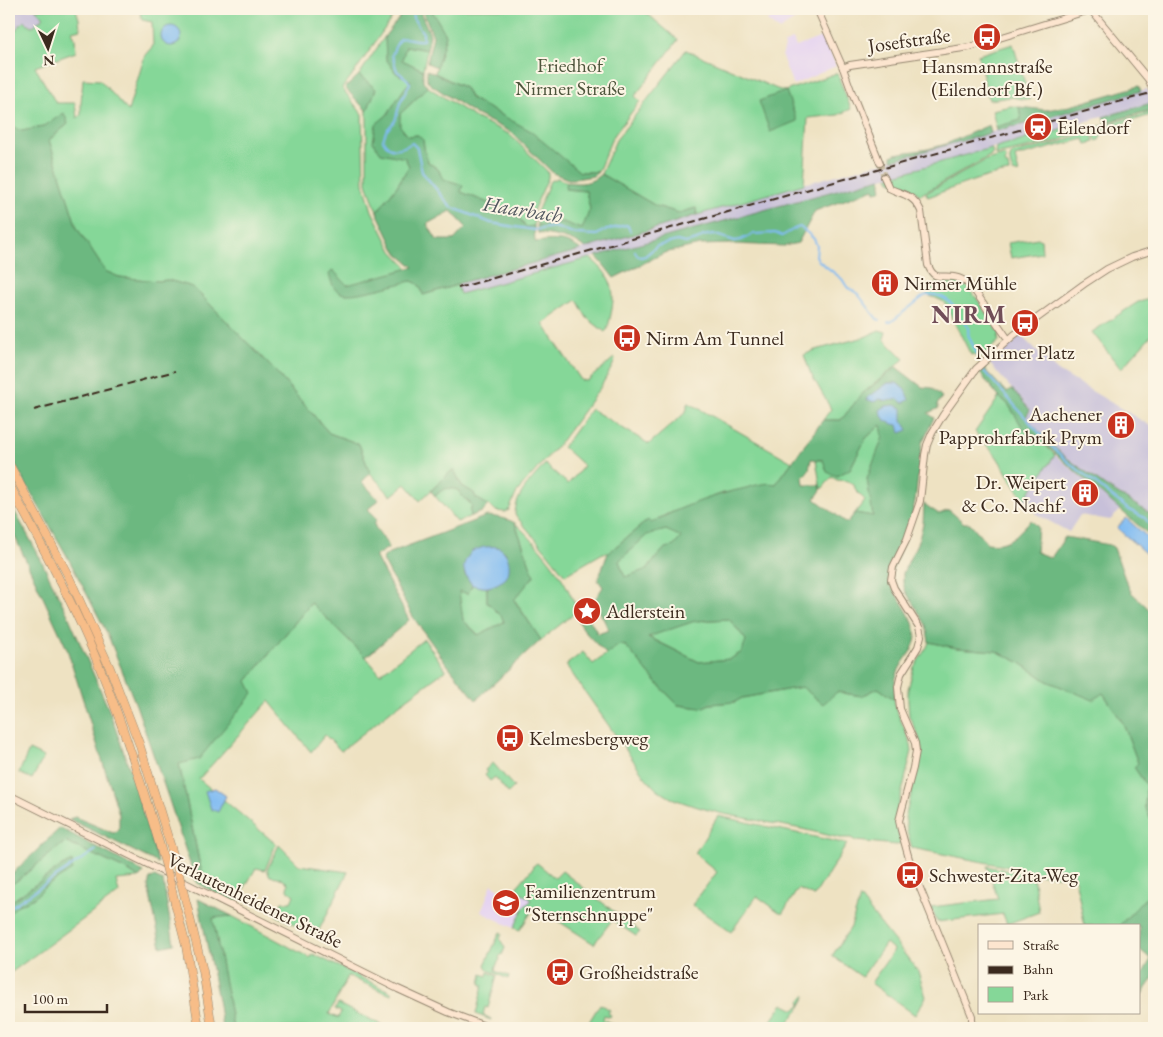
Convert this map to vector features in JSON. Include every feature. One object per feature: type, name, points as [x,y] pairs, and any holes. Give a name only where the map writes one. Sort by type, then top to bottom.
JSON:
[{"type":"highway","points":[[9,464],[69,577],[110,668],[139,743],[177,866],[202,971],[212,1028]]},
{"type":"highway","points":[[9,484],[62,584],[100,668],[130,749],[149,806],[186,946],[199,1028]]},
{"type":"street","points":[[817,9],[843,68],[880,163]]},
{"type":"street","points":[[1092,9],[1149,81],[1154,94]]},
{"type":"street","name":"Josefstraße","points":[[843,68],[970,47],[1092,9]]},
{"type":"street","points":[[884,177],[889,188],[905,194],[918,204],[930,271],[938,276],[957,277],[972,286],[1008,340]]},
{"type":"street","points":[[971,1028],[972,1016],[911,866],[901,830],[901,813],[916,751],[915,743],[900,709],[898,687],[901,674],[918,647],[921,636],[919,627],[894,588],[891,580],[893,567],[907,539],[917,510],[925,455],[932,432],[942,415],[976,369],[1008,340],[1084,284],[1107,269],[1132,257],[1154,250]]},
{"type":"street","name":"Verlautenheidener Straße","points":[[9,795],[390,985],[448,1012],[490,1028]]},
{"type":"shaded area","points":[[9,9],[35,9],[44,16],[32,27],[24,21],[9,37]]},
{"type":"shaded area","points":[[783,9],[812,9],[779,30],[767,21]]},
{"type":"shaded area","points":[[824,36],[836,66],[793,85],[782,57],[784,44],[793,39],[796,47]]},
{"type":"shaded area","points":[[1147,89],[1151,103],[1051,133],[459,294],[457,285],[460,283],[804,184]]},
{"type":"shaded area","points":[[1020,335],[1058,371],[1154,428],[1154,516],[1105,486],[1064,456],[1026,417],[1030,410],[989,363]]},
{"type":"shaded area","points":[[1055,455],[1121,510],[1110,520],[1080,515],[1069,532],[1038,515],[1024,500]]},
{"type":"shaded area","name":"Familienzentrum \"Sternschnuppe\"","points":[[492,884],[508,895],[514,888],[532,900],[524,907],[514,928],[481,912]]},
{"type":"green space","points":[[35,9],[76,9],[80,29],[72,31],[76,52],[35,67],[56,103],[75,103],[77,118],[81,115],[83,79],[100,80],[128,111],[145,55],[153,46],[152,22],[142,20],[139,9],[398,9],[342,88],[362,114],[364,184],[372,211],[392,251],[409,269],[334,289],[411,281],[419,286],[423,295],[457,285],[460,294],[590,258],[606,274],[612,290],[612,308],[605,332],[587,318],[577,300],[543,324],[581,380],[587,381],[614,358],[615,360],[600,388],[563,439],[517,492],[509,510],[505,512],[496,511],[476,498],[474,493],[462,486],[454,470],[420,501],[406,484],[391,496],[370,473],[359,444],[329,433],[276,372],[193,287],[168,280],[157,281],[119,277],[105,271],[77,228],[49,140],[68,124],[64,114],[43,127],[22,131],[9,126],[9,37],[24,21],[32,27],[44,17]]},
{"type":"green space","points":[[406,9],[419,9],[430,35],[427,50],[406,46],[402,60],[423,70],[423,81],[428,87],[400,114],[400,126],[408,136],[418,135],[423,140],[428,162],[438,169],[443,179],[463,185],[461,192],[516,214],[526,227],[534,226],[535,242],[554,240],[570,243],[581,250],[423,295],[419,286],[411,281],[354,294],[341,293],[334,287],[329,274],[333,270],[347,285],[414,267],[398,254],[377,212],[397,186],[409,166],[405,158],[381,153],[373,142],[376,124],[387,115],[411,81],[396,73],[386,59],[385,36]],"holes":[[[451,211],[466,227],[454,240],[437,240],[427,224]]]},
{"type":"green space","points":[[422,9],[431,9],[446,35],[437,67],[427,63],[433,36]]},
{"type":"green space","name":"Friedhof Nirmer Straße","points":[[431,9],[642,9],[678,40],[635,96],[640,101],[612,138],[598,172],[580,172],[470,97],[465,88],[435,73],[446,35]]},
{"type":"green space","points":[[385,36],[386,59],[396,73],[411,81],[387,115],[376,125],[405,158],[409,166],[397,186],[377,212],[367,183],[367,111],[376,89],[359,75]]},
{"type":"green space","points":[[1013,44],[1030,100],[1010,97],[989,100],[978,55]]},
{"type":"green space","points":[[406,46],[427,50],[423,70],[402,60]]},
{"type":"green space","points":[[686,50],[785,91],[837,73],[851,109],[838,115],[808,118],[804,184],[697,215],[696,208],[679,213],[656,206],[601,174],[616,140]]},
{"type":"green space","points":[[427,70],[465,88],[470,98],[529,130],[580,172],[598,172],[593,176],[575,179],[568,179],[553,173],[511,132],[475,114],[430,84],[427,80]]},
{"type":"green space","points":[[359,75],[376,89],[367,111],[345,88]]},
{"type":"green space","points":[[1139,86],[1141,91],[997,131],[996,127],[1021,120],[1019,107],[1046,110],[1070,106]]},
{"type":"green space","points":[[428,87],[474,117],[509,134],[547,171],[548,178],[533,211],[534,226],[526,228],[516,214],[461,192],[463,185],[443,179],[438,169],[428,162],[423,140],[418,135],[408,136],[399,126],[400,114]]},
{"type":"green space","points":[[786,91],[797,121],[770,132],[759,101]]},
{"type":"green space","points":[[1151,103],[1152,110],[1105,123],[1103,117]]},
{"type":"green space","points":[[1011,106],[1019,107],[1021,120],[996,127],[992,110]]},
{"type":"green space","points":[[1152,112],[1154,114],[1106,129],[1099,140],[1096,141],[1094,128]]},
{"type":"green space","points":[[64,113],[68,124],[49,140],[77,228],[105,271],[119,277],[157,281],[168,280],[193,287],[276,372],[329,433],[359,444],[370,473],[362,482],[379,500],[368,509],[377,520],[374,523],[375,527],[388,545],[388,548],[375,556],[409,620],[366,657],[311,603],[247,681],[253,693],[199,759],[179,764],[200,866],[207,881],[238,899],[235,904],[196,882],[136,705],[107,633],[67,556],[9,454],[9,126],[22,131],[43,127]]},
{"type":"green space","points":[[1076,124],[1079,130],[1089,127],[1059,141],[995,155],[996,147],[1050,131],[1051,133]]},
{"type":"green space","points":[[989,125],[991,133],[892,160],[892,156],[895,154],[946,144]]},
{"type":"green space","points":[[1091,131],[1094,142],[1086,144],[1084,139],[1015,157],[1019,174],[1013,172],[1010,160],[1013,153],[1059,143]]},
{"type":"green space","points":[[991,148],[993,152],[990,156],[920,195],[909,187],[890,181],[888,177]]},
{"type":"green space","points":[[1004,155],[1009,172],[978,179],[928,197],[926,193],[986,160]]},
{"type":"green space","points":[[601,174],[656,206],[679,213],[696,208],[697,215],[586,248],[557,236],[538,233],[537,225],[563,222],[582,229],[590,209],[586,191],[565,189],[567,182],[586,182],[593,180]]},
{"type":"green space","points":[[557,178],[567,182],[566,189],[586,191],[590,209],[582,230],[563,222],[537,225],[537,212],[550,181]]},
{"type":"green space","points":[[881,178],[882,187],[880,191],[875,192],[874,189],[815,211],[798,243],[784,246],[700,245],[664,253],[614,278],[596,256]]},
{"type":"green space","points":[[1038,238],[1041,240],[1042,253],[1011,258],[1008,243]]},
{"type":"green space","points":[[943,280],[957,281],[967,287],[1000,334],[998,336],[999,341],[978,359],[974,354],[971,355],[946,305],[927,293],[934,285]]},
{"type":"green space","points":[[1154,296],[1154,332],[1121,369],[1092,332],[1138,302]]},
{"type":"green space","points":[[879,330],[886,332],[884,339],[904,359],[862,394],[841,420],[823,420],[831,409],[810,372],[804,355],[815,350],[865,337]]},
{"type":"green space","points":[[896,367],[922,387],[932,388],[942,397],[937,405],[939,408],[928,413],[934,418],[922,443],[911,520],[888,581],[911,618],[916,635],[913,646],[897,675],[894,699],[878,688],[862,696],[837,692],[823,704],[802,687],[742,698],[735,702],[710,704],[701,708],[678,705],[626,646],[619,645],[606,654],[586,633],[577,619],[585,612],[598,634],[609,630],[594,601],[603,587],[598,580],[608,553],[648,520],[651,523],[697,502],[721,494],[761,484],[776,484],[823,420],[841,420],[862,394]],"holes":[[[888,383],[897,383],[905,390],[883,401],[880,399],[867,399]],[[881,425],[883,437],[867,479],[873,516],[855,513],[847,523],[815,499],[821,490],[820,485],[804,485],[803,477],[809,470],[811,459],[823,460],[827,472],[837,476],[850,469],[866,438]],[[666,530],[681,537],[674,546],[665,548],[647,569],[625,577],[619,561],[647,535]],[[729,619],[746,640],[742,652],[730,659],[699,662],[648,637],[695,621]]]},
{"type":"green space","points":[[985,367],[987,372],[1006,392],[1012,389],[1030,410],[1026,417],[1064,456],[1105,486],[1154,516],[1154,539],[1030,430],[1025,431],[1008,404],[999,397],[979,372]]},
{"type":"green space","points":[[999,397],[1008,404],[1025,431],[1030,430],[1055,455],[1024,500],[997,457],[975,432]]},
{"type":"green space","points":[[689,403],[792,462],[776,484],[723,493],[667,514],[651,523],[648,520],[608,553],[603,553],[565,575],[515,515],[518,500],[526,487],[545,464],[568,484],[584,466],[563,447],[591,409],[649,444],[685,413]]},
{"type":"green space","points":[[882,424],[884,437],[867,479],[873,516],[855,513],[865,500],[856,491],[854,485],[848,481],[837,480],[832,477],[821,490],[816,460],[823,460],[837,476],[850,469],[866,438]]},
{"type":"green space","points":[[454,470],[462,486],[488,505],[482,512],[471,516],[472,505],[458,490],[445,489],[435,496],[431,491]]},
{"type":"green space","points":[[443,489],[458,490],[472,505],[471,516],[457,522],[435,496]]},
{"type":"green space","points":[[9,501],[67,613],[109,710],[130,770],[158,863],[69,819],[75,817],[113,833],[119,830],[119,814],[67,649],[9,524]]},
{"type":"green space","points":[[924,504],[939,514],[949,510],[964,523],[970,523],[987,543],[1007,541],[1017,535],[1031,520],[1038,527],[1036,552],[1051,558],[1065,537],[1110,545],[1114,548],[1131,592],[1154,614],[1154,824],[1145,808],[1146,785],[1134,767],[1138,763],[1123,723],[1103,693],[1093,700],[1047,681],[1019,662],[996,651],[957,648],[929,642],[926,625],[905,590],[903,583],[903,573],[919,539],[923,524]]},
{"type":"green space","points":[[487,516],[502,518],[515,523],[534,576],[514,600],[541,640],[476,700],[446,663],[413,617],[383,560],[389,553]],"holes":[[[491,547],[498,547],[506,553],[497,583],[487,588],[487,602],[502,617],[504,622],[478,635],[463,620],[459,591],[468,594],[472,585],[464,573]]]},
{"type":"green space","points":[[515,523],[540,548],[565,584],[577,608],[576,612],[541,640],[514,599],[534,576]]},
{"type":"green space","points":[[666,530],[682,536],[674,547],[665,548],[647,569],[625,578],[619,561],[647,534]]},
{"type":"green space","points":[[472,585],[487,588],[487,602],[502,617],[504,622],[479,635],[463,620],[458,590],[468,593]]},
{"type":"green space","points":[[311,603],[366,657],[380,674],[424,639],[446,670],[341,751],[325,735],[311,752],[269,701],[199,779],[276,844],[265,870],[256,868],[238,899],[207,881],[200,866],[179,763],[199,759],[247,681]]},
{"type":"green space","points":[[729,619],[746,640],[742,652],[730,659],[699,662],[647,636],[695,621]]},
{"type":"green space","points":[[929,642],[957,648],[996,651],[1019,662],[1047,681],[1069,690],[1103,693],[1123,723],[1138,763],[1134,767],[1146,785],[1145,808],[1154,824],[1154,889],[1121,924],[1085,924],[1074,874],[1056,876],[1038,874],[912,848],[905,817],[922,751],[918,735],[909,716],[908,689],[914,667]]},
{"type":"green space","points":[[619,645],[626,646],[678,705],[701,708],[710,704],[735,702],[742,698],[802,687],[862,696],[878,688],[894,699],[912,751],[897,812],[897,828],[901,843],[897,845],[856,841],[851,838],[840,838],[719,813],[671,798],[656,789],[645,777],[566,665],[583,652],[593,664]]},
{"type":"green space","points":[[29,750],[44,757],[32,779],[19,773]]},
{"type":"green space","points":[[493,763],[514,787],[508,793],[495,777],[490,781],[485,775],[487,773],[485,770]]},
{"type":"green space","points":[[718,816],[847,844],[814,896],[798,889],[782,914],[757,896],[731,932],[692,905],[717,872],[695,853]]},
{"type":"green space","points":[[60,828],[144,872],[139,878],[127,870],[65,842],[9,886],[9,877]]},
{"type":"green space","points":[[65,842],[127,870],[139,878],[116,880],[119,893],[9,974],[9,914],[18,905],[34,898],[45,887],[71,870],[72,862],[62,866],[9,903],[9,886]]},
{"type":"green space","points":[[279,845],[299,865],[348,872],[318,932],[314,934],[276,915],[282,902],[291,902],[294,895],[287,890],[288,883],[278,877],[270,876],[267,870]]},
{"type":"green space","points":[[72,861],[72,870],[45,887],[34,898],[18,905],[9,914],[9,903]]},
{"type":"green space","points":[[537,863],[555,878],[562,871],[640,932],[636,936],[612,920],[594,944],[535,906],[520,930],[514,928],[524,907],[532,900],[515,889]]},
{"type":"green space","points":[[987,866],[1033,876],[1039,912],[1007,924],[1003,914],[937,922],[931,907],[998,899]]},
{"type":"green space","points":[[154,877],[163,881],[174,944],[161,947],[148,886],[150,878]]},
{"type":"green space","points":[[1154,889],[1154,977],[1140,997],[1140,978],[1151,959],[1140,950],[1140,924],[1121,924]]},
{"type":"green space","points":[[860,898],[918,971],[926,997],[915,1015],[871,983],[894,950],[886,943],[862,977],[832,956],[851,927]]},
{"type":"green space","points":[[198,899],[232,916],[213,918],[233,1028],[222,1028]]},
{"type":"green space","points":[[232,916],[310,958],[313,954],[391,992],[391,995],[348,976],[329,1014],[338,1018],[341,1012],[335,1009],[338,1004],[382,1025],[381,1028],[233,1028],[212,917]]},
{"type":"green space","points":[[500,932],[502,933],[500,939],[505,948],[499,957],[500,959],[495,971],[509,976],[508,979],[488,970],[485,965]]},
{"type":"green space","points":[[488,972],[497,976],[488,1008],[485,1007],[483,1015],[491,1020],[476,1014],[483,985],[480,984],[482,974],[487,976]]},
{"type":"green space","points":[[805,995],[798,1011],[784,1028],[772,1028],[773,1025],[770,1022],[783,1004],[795,1010],[801,1004],[800,1001]]},
{"type":"green space","points":[[600,1004],[610,1010],[608,1013],[611,1015],[610,1017],[604,1015],[603,1020],[611,1023],[609,1028],[589,1022]]},
{"type":"water","points":[[171,26],[178,29],[181,36],[178,43],[171,46],[164,43],[161,36],[164,29]]},
{"type":"water","points":[[888,383],[897,383],[905,390],[909,400],[903,403],[898,399],[880,399],[874,402],[866,399]]},
{"type":"water","points":[[894,405],[902,408],[902,420],[908,430],[900,433],[898,425],[892,424],[882,416],[880,410],[886,406]]},
{"type":"water","points":[[1126,518],[1154,543],[1154,561],[1117,528]]},
{"type":"water","points":[[484,547],[501,549],[507,555],[509,569],[506,578],[502,581],[490,586],[480,587],[472,585],[464,572],[464,564],[472,551]]},
{"type":"water","points":[[215,788],[226,796],[218,812],[211,809],[205,791]]},
{"type":"waterway","name":"Haarbach","points":[[412,9],[413,18],[423,33],[423,40],[400,39],[392,55],[397,71],[410,83],[400,103],[395,121],[386,131],[383,140],[386,144],[396,149],[412,143],[417,148],[422,172],[451,207],[491,223],[534,230],[554,227],[576,234],[597,235],[603,231],[626,225],[630,231]]},
{"type":"waterway","name":"Haarbach","points":[[635,251],[641,257],[657,246],[677,241],[685,243],[713,234],[735,241],[753,234],[775,233],[782,236],[800,227],[814,239],[817,246],[816,256],[819,261],[842,279],[847,287],[858,294],[877,319],[880,320]]},
{"type":"waterway","name":"Haarbach","points":[[888,322],[891,322],[924,296],[934,295],[942,297],[957,309],[958,317],[967,325],[969,337],[978,356]]},
{"type":"waterway","name":"Haarbach","points":[[983,370],[1052,447],[1129,510],[1145,518],[1154,531]]},
{"type":"waterway","points":[[9,908],[96,850]]},
{"type":"tunnel","points":[[880,163],[884,177]]},
{"type":"railway","points":[[458,288],[1154,92]]},
{"type":"railway","points":[[34,410],[175,371]]},
{"type":"place","name":"Hansmannstraße (Eilendorf Bf.)","points":[[987,37]]},
{"type":"place","name":"Eilendorf","points":[[1038,127]]},
{"type":"place","name":"Nirmer Mühle","points":[[885,283]]},
{"type":"place","name":"Nirmer Platz","points":[[1025,323]]},
{"type":"place","name":"Nirm Am Tunnel","points":[[627,338]]},
{"type":"place","name":"Aachener Papprohrfabrik Prym","points":[[1121,425]]},
{"type":"place","name":"Dr. Weipert & Co. Nachf.","points":[[1085,493]]},
{"type":"place","name":"Adlerstein","points":[[587,611]]},
{"type":"place","name":"Kelmesbergweg","points":[[510,738]]},
{"type":"place","name":"Schwester-Zita-Weg","points":[[910,875]]},
{"type":"place","name":"Familienzentrum \"Sternschnuppe\"","points":[[506,903]]},
{"type":"place","name":"Großheidstraße","points":[[560,972]]},
{"type":"district","name":"NIRM","points":[[969,314]]}]
